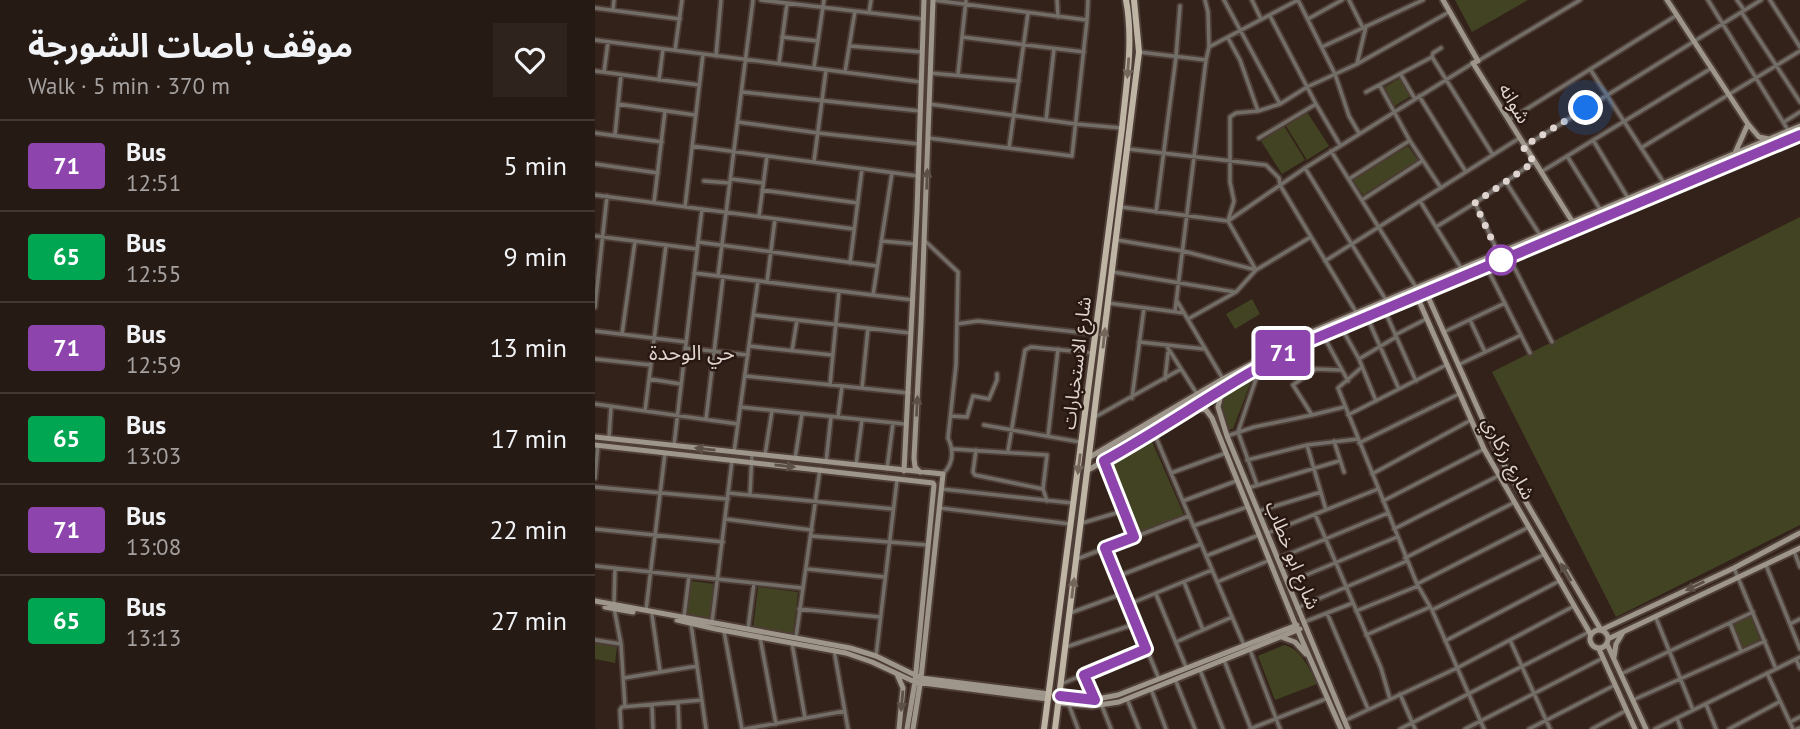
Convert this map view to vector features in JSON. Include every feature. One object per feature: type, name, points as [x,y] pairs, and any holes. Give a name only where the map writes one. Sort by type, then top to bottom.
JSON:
[{"type":"main road","points":[[1126,1],[1134,0]]},
{"type":"main road","name":"شارع الاستخبارات","points":[[1055,729],[1139,52],[1134,0]]},
{"type":"main road","name":"شارع الاستخبارات","points":[[1044,729],[1122,128],[1128,65],[1129,20],[1126,1]]},
{"type":"main road","points":[[1092,367],[1101,368]]},
{"type":"main road","points":[[1068,549],[1078,550]]},
{"type":"street","points":[[613,10],[614,0]]},
{"type":"street","points":[[675,50],[682,0]]},
{"type":"street","points":[[716,56],[721,0]]},
{"type":"street","points":[[706,419],[722,245],[753,0]]},
{"type":"street","points":[[761,0],[923,19]]},
{"type":"street","points":[[814,68],[824,0]]},
{"type":"street","points":[[869,13],[871,0]]},
{"type":"street","points":[[904,471],[916,244],[924,0]]},
{"type":"street","points":[[919,472],[914,464],[914,456],[933,0],[966,2],[1087,20]]},
{"type":"street","points":[[1057,0],[1058,17]]},
{"type":"street","points":[[928,138],[1072,156],[1088,0]]},
{"type":"street","points":[[1175,311],[1209,47],[1205,0]]},
{"type":"street","points":[[1224,0],[1280,104]]},
{"type":"street","points":[[1252,0],[1261,19]]},
{"type":"street","points":[[1209,47],[1298,0],[1335,74],[1349,116],[1359,133]]},
{"type":"street","points":[[1308,19],[1342,0]]},
{"type":"street","points":[[1349,0],[1364,26],[1357,64]]},
{"type":"street","points":[[1322,47],[1423,0]]},
{"type":"street","name":"شوانە","points":[[1443,0],[1507,121],[1571,221]]},
{"type":"street","points":[[1121,207],[1228,221],[1359,133],[1580,0]]},
{"type":"street","points":[[1668,0],[1710,69],[1748,124],[1759,137],[1769,139]]},
{"type":"street","points":[[1708,0],[1789,130]]},
{"type":"street","points":[[1737,0],[1800,102]]},
{"type":"street","points":[[1523,147],[1761,0]]},
{"type":"street","points":[[1641,148],[1800,49],[1770,0]]},
{"type":"street","points":[[779,64],[783,2]]},
{"type":"street","points":[[958,75],[966,2]]},
{"type":"street","points":[[1156,213],[1177,57],[1180,6]]},
{"type":"street","points":[[595,8],[680,19]]},
{"type":"street","points":[[845,72],[855,11]]},
{"type":"street","points":[[1256,270],[1228,221],[1234,201],[1229,161],[1230,117],[1236,113],[1258,111],[1280,104],[1450,11]]},
{"type":"street","points":[[1009,148],[1028,13]]},
{"type":"street","points":[[1507,121],[1677,15]]},
{"type":"street","points":[[1270,16],[1316,104],[1341,145]]},
{"type":"street","points":[[782,37],[818,41]]},
{"type":"street","points":[[962,37],[1084,52]]},
{"type":"street","points":[[1228,38],[1240,60],[1258,111]]},
{"type":"street","points":[[595,40],[921,82]]},
{"type":"street","points":[[604,72],[608,42]]},
{"type":"street","points":[[850,46],[922,52]]},
{"type":"street","points":[[1366,92],[1432,57],[1433,53],[1441,48]]},
{"type":"street","points":[[659,80],[663,49]]},
{"type":"street","points":[[1046,120],[1054,49]]},
{"type":"street","points":[[1139,52],[1206,60]]},
{"type":"street","points":[[685,206],[703,54]]},
{"type":"street","points":[[1432,57],[1493,155]]},
{"type":"street","points":[[1590,69],[1664,183]]},
{"type":"street","points":[[1541,172],[1710,69]]},
{"type":"street","points":[[814,162],[826,70]]},
{"type":"street","points":[[595,71],[699,85]]},
{"type":"street","points":[[930,73],[1019,81]]},
{"type":"street","points":[[615,135],[621,75]]},
{"type":"street","points":[[1401,75],[1467,172]]},
{"type":"street","points":[[1380,86],[1410,141],[1441,188]]},
{"type":"street","points":[[742,92],[921,111]]},
{"type":"street","points":[[618,104],[695,115]]},
{"type":"street","points":[[929,104],[1122,128]]},
{"type":"street","points":[[1259,138],[1316,104]]},
{"type":"street","points":[[654,202],[665,111]]},
{"type":"street","points":[[1784,122],[1800,112]]},
{"type":"street","points":[[738,122],[818,134],[919,144]]},
{"type":"street","points":[[1734,153],[1748,124]]},
{"type":"street","points":[[1090,457],[1223,379],[1311,332],[1800,126]]},
{"type":"street","points":[[595,139],[595,133],[662,142]]},
{"type":"street","points":[[1088,470],[1154,433],[1261,365],[1323,335],[1800,135]]},
{"type":"street","points":[[1325,261],[1518,139]]},
{"type":"street","points":[[1593,140],[1628,198]]},
{"type":"street","points":[[1349,179],[1410,141]]},
{"type":"street","points":[[692,146],[918,176]]},
{"type":"street","points":[[1128,149],[1265,165],[1279,178],[1280,186],[1356,312]]},
{"type":"street","points":[[1331,151],[1414,288]]},
{"type":"street","points":[[759,216],[767,156]]},
{"type":"street","points":[[1567,156],[1599,209]]},
{"type":"street","points":[[1362,200],[1422,161]]},
{"type":"street","points":[[1436,227],[1534,162]]},
{"type":"street","points":[[595,164],[658,173]]},
{"type":"street","points":[[1305,168],[1387,300]]},
{"type":"street","points":[[850,263],[862,169]]},
{"type":"street","points":[[873,295],[892,173]]},
{"type":"street","points":[[704,181],[763,183]]},
{"type":"street","points":[[1506,182],[1540,235]]},
{"type":"street","points":[[762,190],[857,203]]},
{"type":"street","points":[[595,195],[853,229]]},
{"type":"street","points":[[595,307],[607,196]]},
{"type":"street","points":[[1420,201],[1461,269]]},
{"type":"street","points":[[1475,203],[1498,253]]},
{"type":"street","points":[[674,445],[702,209]]},
{"type":"street","points":[[917,211],[925,212]]},
{"type":"street","points":[[767,282],[775,219]]},
{"type":"street","points":[[595,236],[697,249]]},
{"type":"street","points":[[1188,319],[1236,292],[1256,270],[1310,237]]},
{"type":"street","points":[[913,729],[943,474],[949,466],[953,449],[949,438],[957,324],[957,270],[924,240]]},
{"type":"street","points":[[1117,240],[1183,251],[1256,270]]},
{"type":"street","points":[[622,334],[635,241]]},
{"type":"street","points":[[698,242],[877,266]]},
{"type":"street","points":[[881,242],[916,244]]},
{"type":"street","points":[[645,411],[666,245]]},
{"type":"street","points":[[1509,257],[1552,342]]},
{"type":"street","points":[[1486,266],[1529,353]]},
{"type":"street","points":[[1113,272],[1236,292]]},
{"type":"street","points":[[694,273],[913,300]]},
{"type":"street","points":[[734,452],[758,281]]},
{"type":"street","points":[[1431,281],[1429,287],[1434,288]]},
{"type":"street","name":"شارع رزكاري","points":[[1423,284],[1499,456],[1601,630]]},
{"type":"street","name":"شارع رزكاري","points":[[1414,288],[1490,461],[1590,634]]},
{"type":"street","points":[[1430,300],[1429,293],[1434,288]]},
{"type":"street","points":[[830,385],[839,291]]},
{"type":"street","points":[[1403,293],[1408,294],[1404,301]]},
{"type":"street","points":[[1176,299],[1223,379]]},
{"type":"street","points":[[1404,301],[1414,301],[1423,311]]},
{"type":"street","points":[[1108,303],[1184,313]]},
{"type":"street","points":[[1444,332],[1505,303]]},
{"type":"street","points":[[1132,398],[1144,308]]},
{"type":"street","points":[[1384,309],[1416,381]]},
{"type":"street","points":[[753,315],[912,333]]},
{"type":"street","points":[[1366,316],[1399,389]]},
{"type":"street","points":[[1359,359],[1426,319]]},
{"type":"street","points":[[792,351],[797,320]]},
{"type":"street","points":[[1470,320],[1485,352]]},
{"type":"street","points":[[957,324],[978,321],[1096,334]]},
{"type":"street","points":[[1341,327],[1359,359],[1376,401]]},
{"type":"street","points":[[862,388],[868,328]]},
{"type":"street","points":[[595,331],[686,342]]},
{"type":"street","points":[[1323,335],[1348,381]]},
{"type":"street","points":[[1458,365],[1521,335]]},
{"type":"street","points":[[1139,342],[1205,349]]},
{"type":"street","points":[[1165,345],[1198,395]]},
{"type":"street","points":[[749,346],[832,355]]},
{"type":"street","points":[[1008,451],[1025,350],[1031,347],[1093,353]]},
{"type":"street","points":[[685,348],[748,355]]},
{"type":"street","points":[[1048,436],[1058,349]]},
{"type":"street","points":[[1165,379],[1169,350]]},
{"type":"street","points":[[595,359],[650,365]]},
{"type":"street","points":[[1257,485],[1238,432],[1261,365]]},
{"type":"street","points":[[1348,415],[1446,365]]},
{"type":"street","points":[[1362,367],[1338,388],[1344,407],[1417,585],[1431,609],[1484,729]]},
{"type":"street","points":[[1095,417],[1181,369]]},
{"type":"street","points":[[1312,415],[1293,385],[1316,369],[1341,370]]},
{"type":"street","points":[[951,416],[967,417],[973,396],[989,400],[997,374]]},
{"type":"street","points":[[745,376],[909,393]]},
{"type":"street","points":[[649,379],[681,384]]},
{"type":"street","points":[[838,417],[842,386]]},
{"type":"street","name":"شارع ابو خطاب","points":[[1222,391],[1216,416],[1226,453],[1259,535],[1287,583],[1348,729]]},
{"type":"street","points":[[1247,460],[1307,445],[1358,441],[1459,394]]},
{"type":"street","points":[[595,404],[738,424]]},
{"type":"street","points":[[609,438],[611,407]]},
{"type":"street","points":[[740,407],[907,425]]},
{"type":"street","points":[[1227,436],[1344,407]]},
{"type":"street","points":[[1193,409],[1206,410],[1216,416]]},
{"type":"street","points":[[765,455],[772,411]]},
{"type":"street","points":[[795,459],[802,414]]},
{"type":"street","name":"شارع ابو خطاب","points":[[1216,416],[1258,512],[1297,628],[1341,729]]},
{"type":"street","points":[[826,462],[831,417]]},
{"type":"street","points":[[856,465],[862,420]]},
{"type":"street","points":[[1372,474],[1471,420]]},
{"type":"street","points":[[887,469],[893,423]]},
{"type":"street","points":[[984,425],[1082,442]]},
{"type":"street","points":[[1154,433],[1244,645]]},
{"type":"street","points":[[595,437],[943,474]]},
{"type":"street","points":[[1334,441],[1344,472]]},
{"type":"street","points":[[595,478],[596,445],[930,481],[935,485],[918,679],[907,729]]},
{"type":"street","points":[[1307,445],[1326,510]]},
{"type":"street","points":[[953,449],[1047,455],[1043,489],[1047,501]]},
{"type":"street","points":[[1383,501],[1484,449]]},
{"type":"street","points":[[976,450],[972,472],[978,477],[1043,489]]},
{"type":"street","points":[[661,672],[649,612],[665,453]]},
{"type":"street","points":[[1171,473],[1226,453]]},
{"type":"street","points":[[750,495],[752,454]]},
{"type":"street","points":[[905,455],[914,456]]},
{"type":"street","points":[[1490,461],[1499,456]]},
{"type":"street","points":[[712,622],[732,460]]},
{"type":"street","points":[[1104,461],[1134,537]]},
{"type":"street","points":[[1248,488],[1339,461]]},
{"type":"street","points":[[805,718],[794,640],[801,588],[807,569],[820,470]]},
{"type":"street","points":[[1394,529],[1499,475]]},
{"type":"street","points":[[876,656],[897,478]]},
{"type":"street","points":[[1183,501],[1237,481]]},
{"type":"street","points":[[595,487],[728,499]]},
{"type":"street","points":[[942,489],[1074,504]]},
{"type":"street","points":[[1266,534],[1378,489]]},
{"type":"street","points":[[1258,512],[1321,492]]},
{"type":"street","points":[[729,493],[893,509]]},
{"type":"street","points":[[1297,608],[1406,559],[1515,502]]},
{"type":"street","points":[[1193,526],[1247,507]]},
{"type":"street","points":[[940,508],[1072,524]]},
{"type":"street","points":[[1082,523],[1123,512]]},
{"type":"street","points":[[1217,582],[1388,513]]},
{"type":"street","points":[[1315,514],[1367,635],[1390,699]]},
{"type":"street","points":[[1077,559],[1189,516]]},
{"type":"street","points":[[725,519],[812,530]]},
{"type":"street","points":[[1356,611],[1417,585],[1529,527]]},
{"type":"street","points":[[595,528],[723,542]]},
{"type":"street","points":[[1400,729],[1595,631],[1620,622],[1734,568],[1800,533]]},
{"type":"street","points":[[929,534],[936,535]]},
{"type":"street","points":[[1206,556],[1259,535]]},
{"type":"street","points":[[811,536],[928,545]]},
{"type":"street","points":[[1287,583],[1397,537]]},
{"type":"street","points":[[1116,577],[1201,544]]},
{"type":"street","points":[[1105,548],[1159,678]]},
{"type":"street","points":[[1598,649],[1625,632],[1797,550],[1800,567]]},
{"type":"street","points":[[1367,635],[1431,609],[1545,554]]},
{"type":"street","points":[[1766,565],[1800,649]]},
{"type":"street","points":[[595,566],[801,588]]},
{"type":"street","points":[[615,568],[614,606],[621,644],[625,707]]},
{"type":"street","points":[[1734,568],[1776,669]]},
{"type":"street","points":[[807,569],[885,577]]},
{"type":"street","points":[[1127,605],[1212,570]]},
{"type":"street","points":[[684,617],[689,576]]},
{"type":"street","points":[[1445,641],[1561,580]]},
{"type":"street","points":[[1184,582],[1203,630]]},
{"type":"street","points":[[748,629],[754,583]]},
{"type":"street","points":[[1070,613],[1122,594]]},
{"type":"street","points":[[1156,594],[1187,667]]},
{"type":"street","points":[[595,603],[748,629],[834,650],[864,659],[897,674],[918,679],[1049,697]]},
{"type":"street","points":[[1060,700],[1095,700],[1118,695],[1244,645],[1305,625],[1353,603]]},
{"type":"street","points":[[1344,720],[1457,668],[1575,606]]},
{"type":"street","points":[[799,609],[880,617]]},
{"type":"street","points":[[649,612],[724,631],[849,648],[876,656],[918,679]]},
{"type":"street","points":[[1621,674],[1753,612]]},
{"type":"street","points":[[1327,613],[1368,709]]},
{"type":"street","points":[[1591,616],[1601,623],[1620,622]]},
{"type":"street","points":[[1176,642],[1232,617]]},
{"type":"street","points":[[1656,618],[1693,710]]},
{"type":"street","points":[[1790,624],[1800,619]]},
{"type":"street","points":[[691,623],[706,729]]},
{"type":"street","points":[[1730,623],[1741,651]]},
{"type":"street","points":[[1066,647],[1135,624]]},
{"type":"street","points":[[1060,700],[1069,705],[1102,706],[1128,699],[1281,638],[1297,628]]},
{"type":"street","points":[[1601,630],[1607,634],[1614,660],[1646,729]]},
{"type":"street","points":[[724,631],[744,729],[845,711]]},
{"type":"street","points":[[1614,660],[1616,644],[1625,632]]},
{"type":"street","points":[[1590,634],[1591,644],[1603,658],[1635,729]]},
{"type":"street","points":[[760,637],[776,724]]},
{"type":"street","points":[[1281,638],[1295,642],[1314,665]]},
{"type":"street","points":[[595,640],[621,644]]},
{"type":"street","points":[[1510,640],[1550,729]]},
{"type":"street","points":[[1633,700],[1765,641]]},
{"type":"street","points":[[1062,684],[1146,649]]},
{"type":"street","points":[[834,650],[848,729]]},
{"type":"street","points":[[1250,650],[1280,729]]},
{"type":"street","points":[[1465,729],[1603,658]]},
{"type":"street","points":[[1655,729],[1798,658],[1800,668]]},
{"type":"street","points":[[1224,660],[1251,729],[1328,698]]},
{"type":"street","points":[[624,678],[697,666]]},
{"type":"street","points":[[1200,670],[1223,729]]},
{"type":"street","points":[[1767,673],[1790,722],[1797,729]]},
{"type":"street","points":[[897,674],[903,688],[899,729]]},
{"type":"street","points":[[1084,675],[1095,700]]},
{"type":"street","points":[[1175,679],[1195,729]]},
{"type":"street","points":[[1529,729],[1615,685]]},
{"type":"street","points":[[1151,689],[1166,729]]},
{"type":"street","points":[[1400,694],[1415,729]]},
{"type":"street","points":[[1128,699],[1139,729]]},
{"type":"street","points":[[621,729],[620,710],[625,707],[702,700]]},
{"type":"street","points":[[1729,729],[1780,702]]},
{"type":"street","points":[[678,703],[679,729]]},
{"type":"street","points":[[1706,704],[1716,729]]},
{"type":"street","points":[[652,705],[653,729]]},
{"type":"street","points":[[1069,705],[1078,729]]},
{"type":"street","points":[[1102,706],[1111,729]]},
{"type":"street","points":[[1592,729],[1627,710]]},
{"type":"street","points":[[1790,722],[1800,717]]},
{"type":"street","points":[[1677,718],[1681,729]]},
{"type":"green space","points":[[1455,0],[1528,0],[1472,32]]},
{"type":"green space","points":[[1400,78],[1411,96],[1393,107],[1385,87]]},
{"type":"green space","points":[[1307,112],[1329,146],[1307,160],[1286,126]]},
{"type":"green space","points":[[1284,126],[1305,160],[1282,174],[1261,141]]},
{"type":"green space","points":[[1408,146],[1418,160],[1363,195],[1353,180]]},
{"type":"green space","points":[[1800,217],[1800,525],[1616,617],[1492,372]]},
{"type":"green space","points":[[1252,299],[1260,314],[1235,329],[1226,314]]},
{"type":"green space","points":[[1254,374],[1233,429],[1228,429],[1223,407],[1225,395]]},
{"type":"green space","points":[[1151,439],[1184,515],[1137,535],[1107,465]]},
{"type":"green space","points":[[691,581],[715,584],[710,621],[687,616]]},
{"type":"green space","points":[[758,587],[798,592],[793,635],[753,628]]},
{"type":"green space","points":[[1751,616],[1760,640],[1743,648],[1733,624]]},
{"type":"green space","points":[[595,643],[617,647],[615,663],[595,659]]},
{"type":"green space","points":[[1284,645],[1300,655],[1317,684],[1275,700],[1258,656]]},
{"type":"bus line","name":"71","points":[[1060,696],[1095,700],[1084,675],[1146,649],[1105,548],[1134,537],[1104,461],[1154,433],[1261,365],[1309,341],[1800,135]]},
{"type":"district","name":"حي الوحدة","points":[[692,353]]},
{"type":"route","points":[[1501,260],[1475,203],[1534,162],[1523,147],[1586,108]]}]
